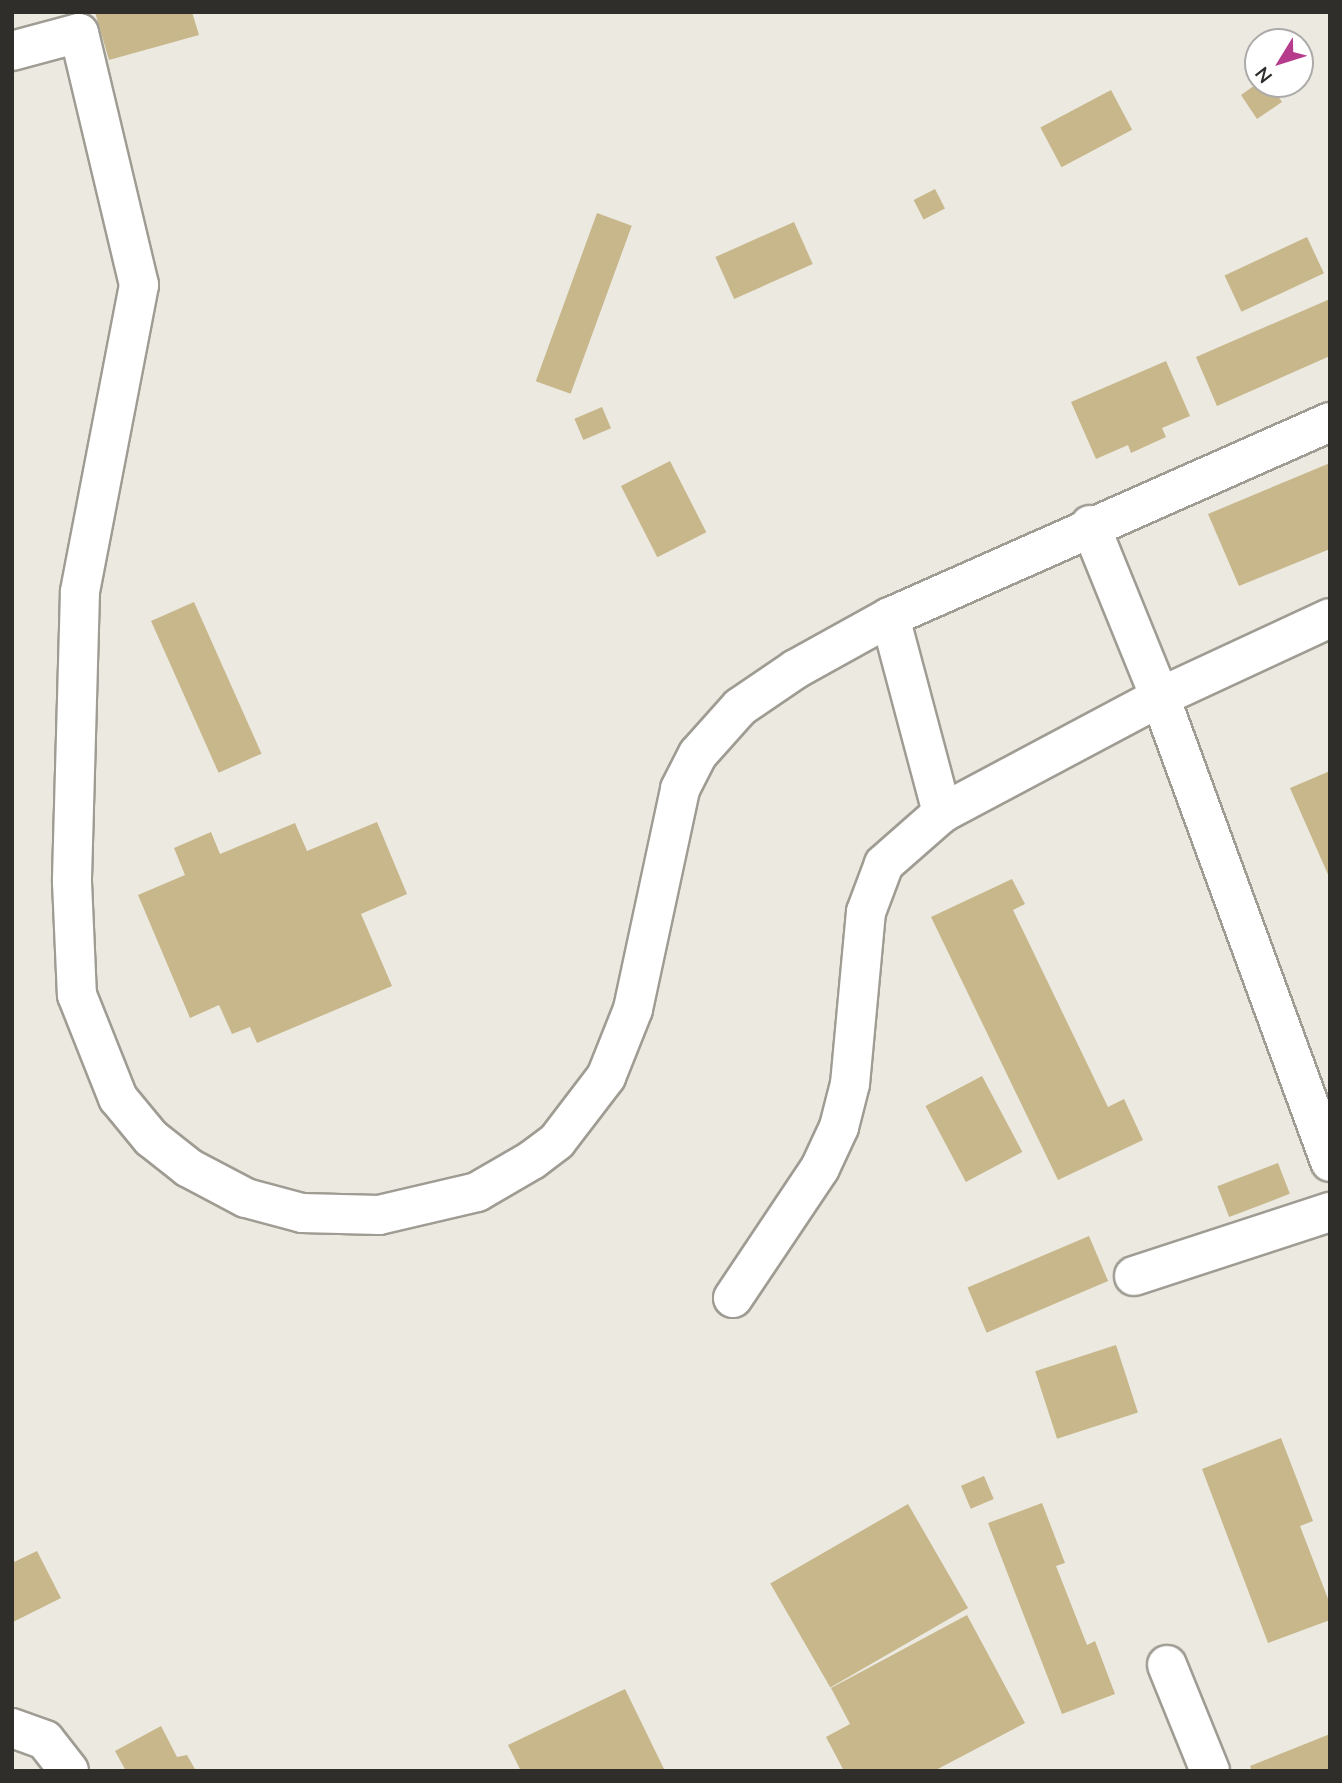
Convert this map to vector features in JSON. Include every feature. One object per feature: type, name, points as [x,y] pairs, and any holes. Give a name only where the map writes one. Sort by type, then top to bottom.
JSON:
[{"type":"lane","points":[[12,51],[79,33],[139,285],[80,592],[72,882],[77,995],[118,1098],[152,1138],[189,1168],[246,1198],[302,1213],[379,1215],[477,1192],[557,1141],[586,1107],[620,1044],[653,930],[680,789],[698,754],[755,694],[890,617],[1090,525],[1330,422]]},
{"type":"lane","points":[[1090,525],[1160,697],[1330,1162]]},
{"type":"lane","points":[[890,617],[942,813]]},
{"type":"lane","points":[[733,1298],[820,1168],[843,1116],[871,886],[884,864],[942,813],[1160,697],[1330,618]]},
{"type":"lane","points":[[1135,1276],[1330,1212]]},
{"type":"lane","points":[[1167,1665],[1210,1771]]},
{"type":"lane","points":[[12,1728],[45,1740],[69,1771]]},
{"type":"building","points":[[95,12],[192,12],[199,35],[109,60]]},
{"type":"building","points":[[1111,90],[1132,130],[1061,167],[1040,128]]},
{"type":"building","points":[[1244,93],[1244,98],[1279,98],[1282,102],[1257,119],[1241,95]]},
{"type":"building","points":[[935,189],[945,209],[924,219],[914,200]]},
{"type":"building","points":[[597,213],[632,226],[571,394],[536,381]]},
{"type":"building","points":[[794,222],[813,264],[734,299],[715,257]]},
{"type":"building","points":[[1307,237],[1324,273],[1241,312],[1225,275]]},
{"type":"building","points":[[1330,299],[1330,356],[1217,406],[1196,357]]},
{"type":"building","points":[[1166,361],[1190,416],[1162,428],[1166,437],[1131,453],[1128,445],[1096,459],[1071,402]]},
{"type":"building","points":[[602,407],[611,428],[583,440],[574,419]]},
{"type":"building","points":[[670,461],[706,532],[657,557],[621,486]]},
{"type":"building","points":[[1330,463],[1330,549],[1239,586],[1208,514]]},
{"type":"building","points":[[194,602],[262,754],[219,773],[151,621]]},
{"type":"building","points":[[1330,771],[1330,879],[1290,788]]},
{"type":"building","points":[[377,822],[407,894],[361,914],[392,986],[257,1043],[250,1027],[232,1034],[219,1005],[190,1018],[138,895],[185,875],[174,848],[211,832],[220,854],[295,823],[307,851]]},
{"type":"building","points":[[1012,879],[1025,904],[1013,910],[1108,1107],[1124,1099],[1143,1140],[1058,1180],[931,917]]},
{"type":"building","points":[[982,1076],[1022,1152],[966,1182],[925,1106]]},
{"type":"building","points":[[1278,1163],[1290,1194],[1229,1217],[1217,1186]]},
{"type":"building","points":[[1089,1236],[1108,1281],[987,1333],[967,1288]]},
{"type":"building","points":[[1116,1345],[1138,1413],[1057,1439],[1035,1371]]},
{"type":"building","points":[[1281,1438],[1313,1521],[1300,1526],[1330,1604],[1330,1620],[1268,1643],[1202,1469]]},
{"type":"building","points":[[984,1476],[994,1499],[971,1509],[961,1486]]},
{"type":"building","points":[[1042,1503],[1065,1563],[1056,1566],[1087,1645],[1095,1641],[1115,1694],[1062,1714],[988,1523]]},
{"type":"building","points":[[908,1504],[968,1608],[830,1687],[770,1584]]},
{"type":"building","points":[[37,1551],[61,1598],[13,1622],[12,1563]]},
{"type":"building","points":[[967,1615],[1025,1723],[934,1771],[844,1771],[826,1737],[850,1724],[831,1688]]},
{"type":"building","points":[[625,1689],[665,1771],[521,1771],[508,1745]]},
{"type":"building","points":[[161,1726],[177,1757],[187,1755],[196,1771],[126,1771],[115,1751]]},
{"type":"building","points":[[1330,1734],[1330,1771],[1252,1771],[1250,1766]]}]
